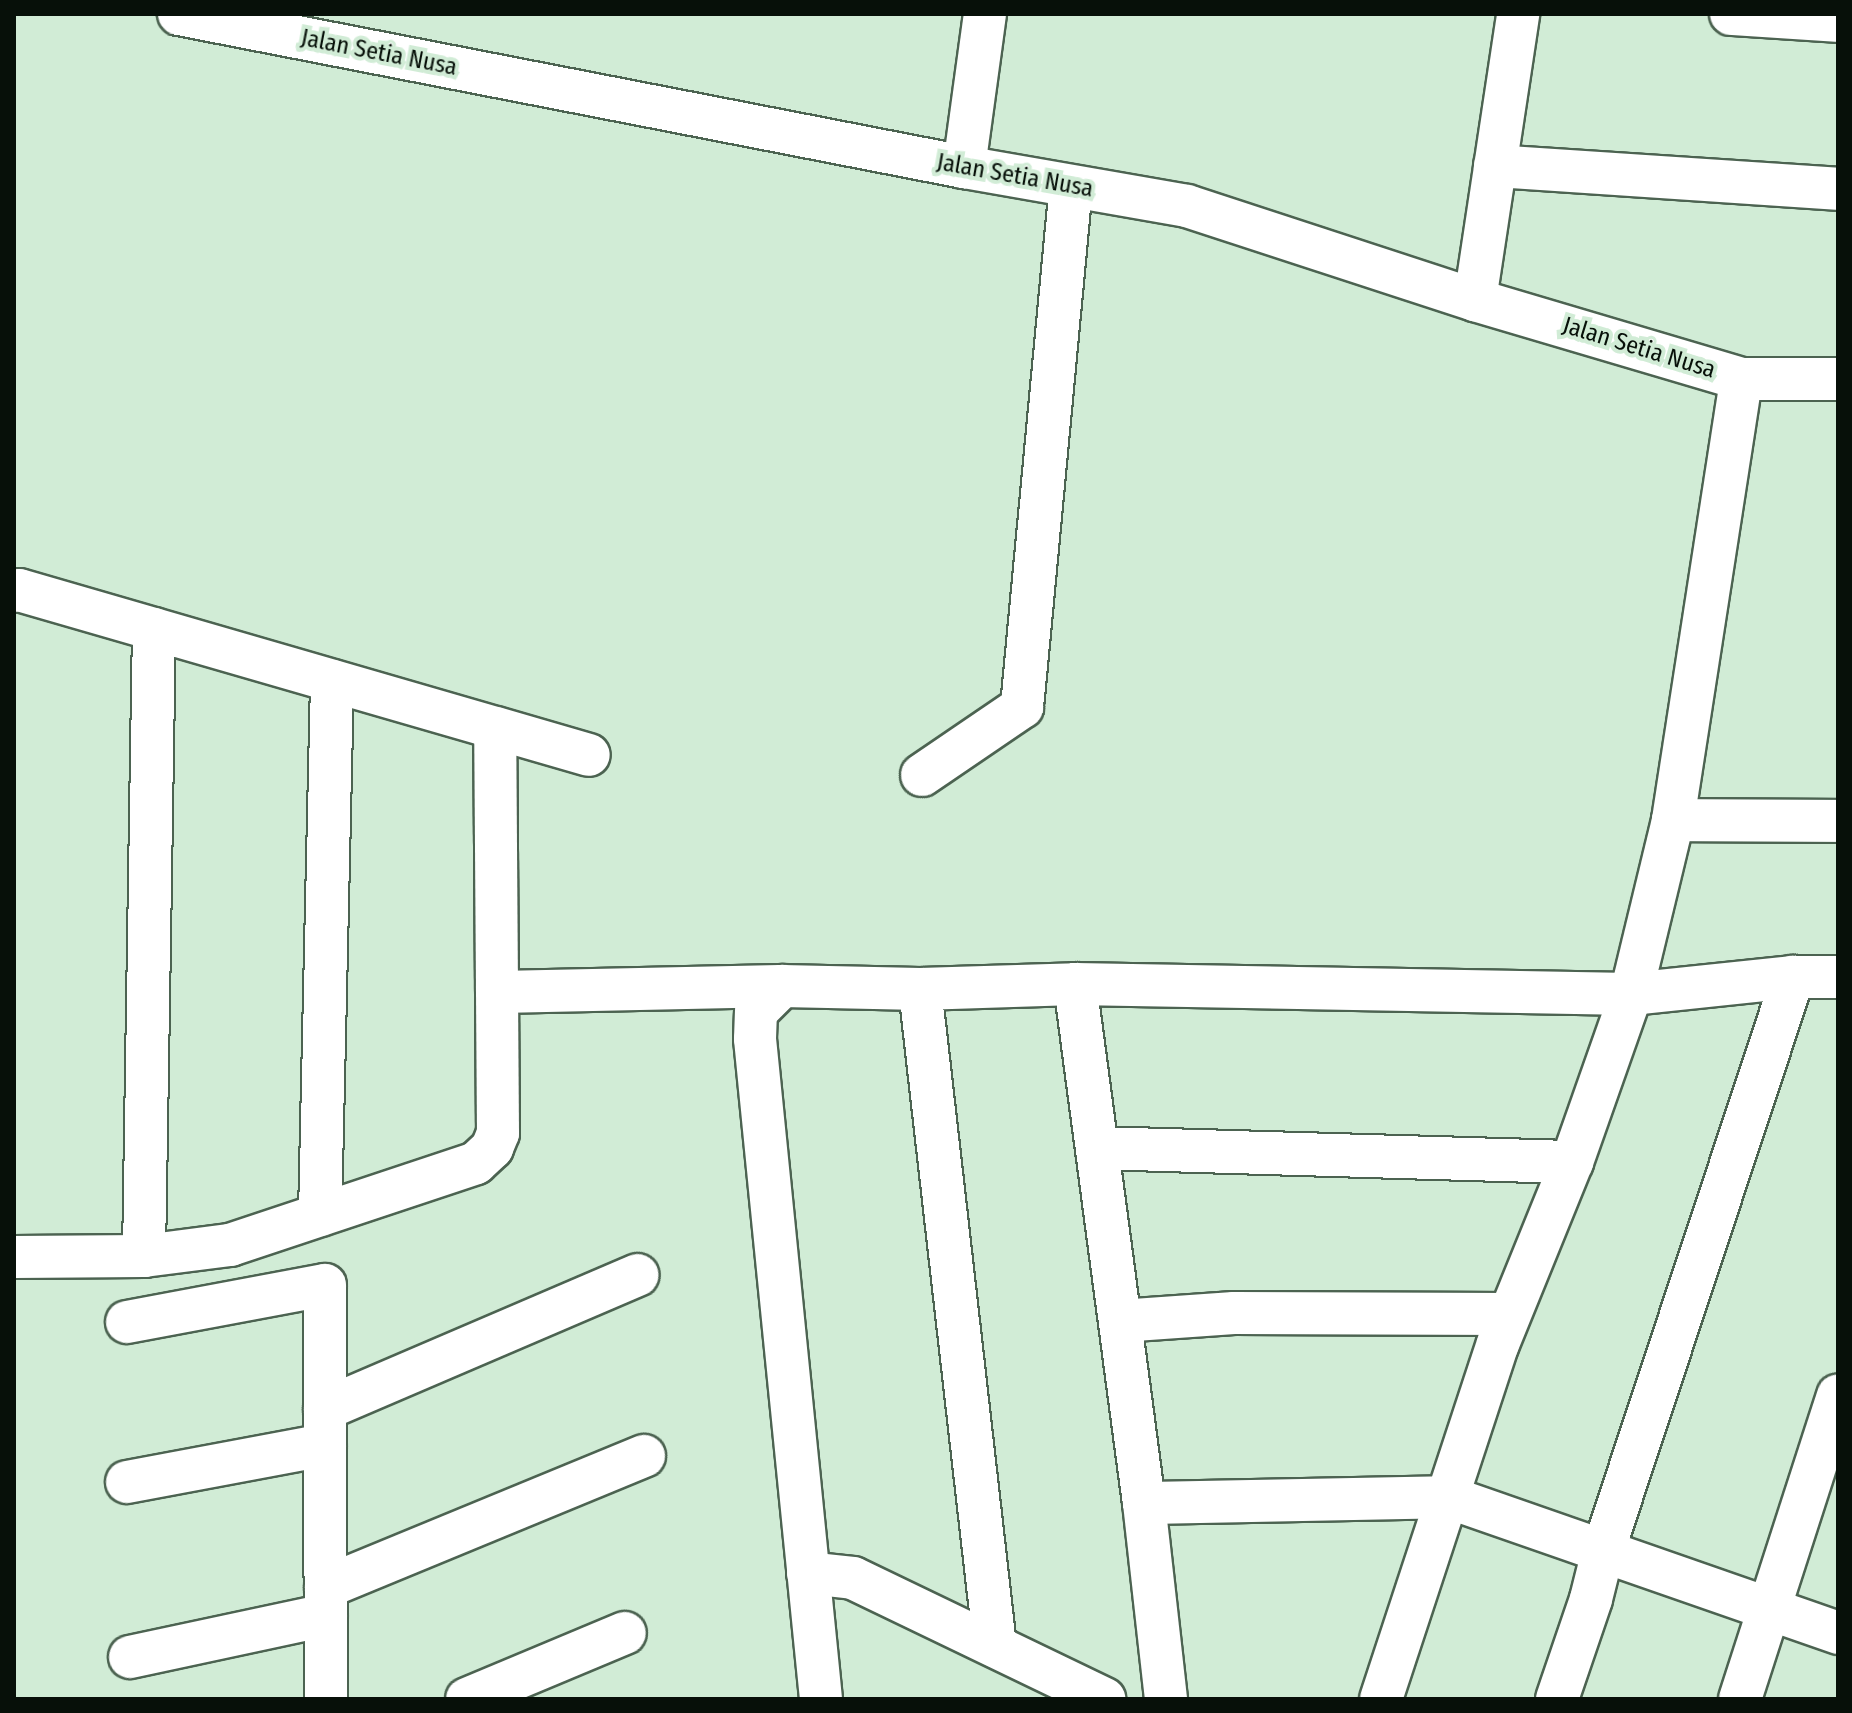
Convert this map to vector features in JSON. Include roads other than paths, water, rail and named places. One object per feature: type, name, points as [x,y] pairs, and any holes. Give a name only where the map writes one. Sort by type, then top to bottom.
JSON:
[{"type":"street","name":"Jalan Setia Nusa","points":[[179,14],[964,167],[1187,206],[1475,300],[1741,379],[1838,379]]},
{"type":"street","points":[[964,167],[985,14]]},
{"type":"street","points":[[1475,300],[1518,14]]},
{"type":"street","points":[[1731,14],[1838,21]]},
{"type":"street","points":[[1495,166],[1838,189]]},
{"type":"street","points":[[922,775],[1022,707],[1071,186]]},
{"type":"street","points":[[1381,1699],[1509,1314],[1572,1162],[1631,994],[1673,820],[1741,379]]},
{"type":"street","points":[[14,591],[589,755]]},
{"type":"street","points":[[144,1256],[154,629]]},
{"type":"street","points":[[320,1215],[332,681]]},
{"type":"street","points":[[14,1257],[144,1256],[230,1245],[476,1163],[492,1148],[498,1133],[495,728]]},
{"type":"street","points":[[1673,820],[1838,821]]},
{"type":"street","points":[[497,992],[782,986],[920,989],[1075,984],[1631,994],[1793,977],[1838,977]]},
{"type":"street","points":[[1557,1699],[1793,977]]},
{"type":"street","points":[[1075,984],[1144,1503],[1166,1699]]},
{"type":"street","points":[[782,986],[756,1012],[755,1039],[821,1699]]},
{"type":"street","points":[[920,989],[995,1646]]},
{"type":"street","points":[[1097,1148],[1572,1162]]},
{"type":"street","points":[[127,1482],[325,1427],[638,1275]]},
{"type":"street","points":[[127,1322],[325,1285],[326,1699]]},
{"type":"street","points":[[1120,1321],[1234,1313],[1509,1314]]},
{"type":"street","points":[[1740,1699],[1838,1395]]},
{"type":"street","points":[[130,1657],[326,1601],[644,1456]]},
{"type":"street","points":[[1144,1503],[1448,1497],[1838,1633]]},
{"type":"street","points":[[808,1573],[853,1578],[1104,1699]]},
{"type":"street","points":[[467,1699],[625,1633]]}]
